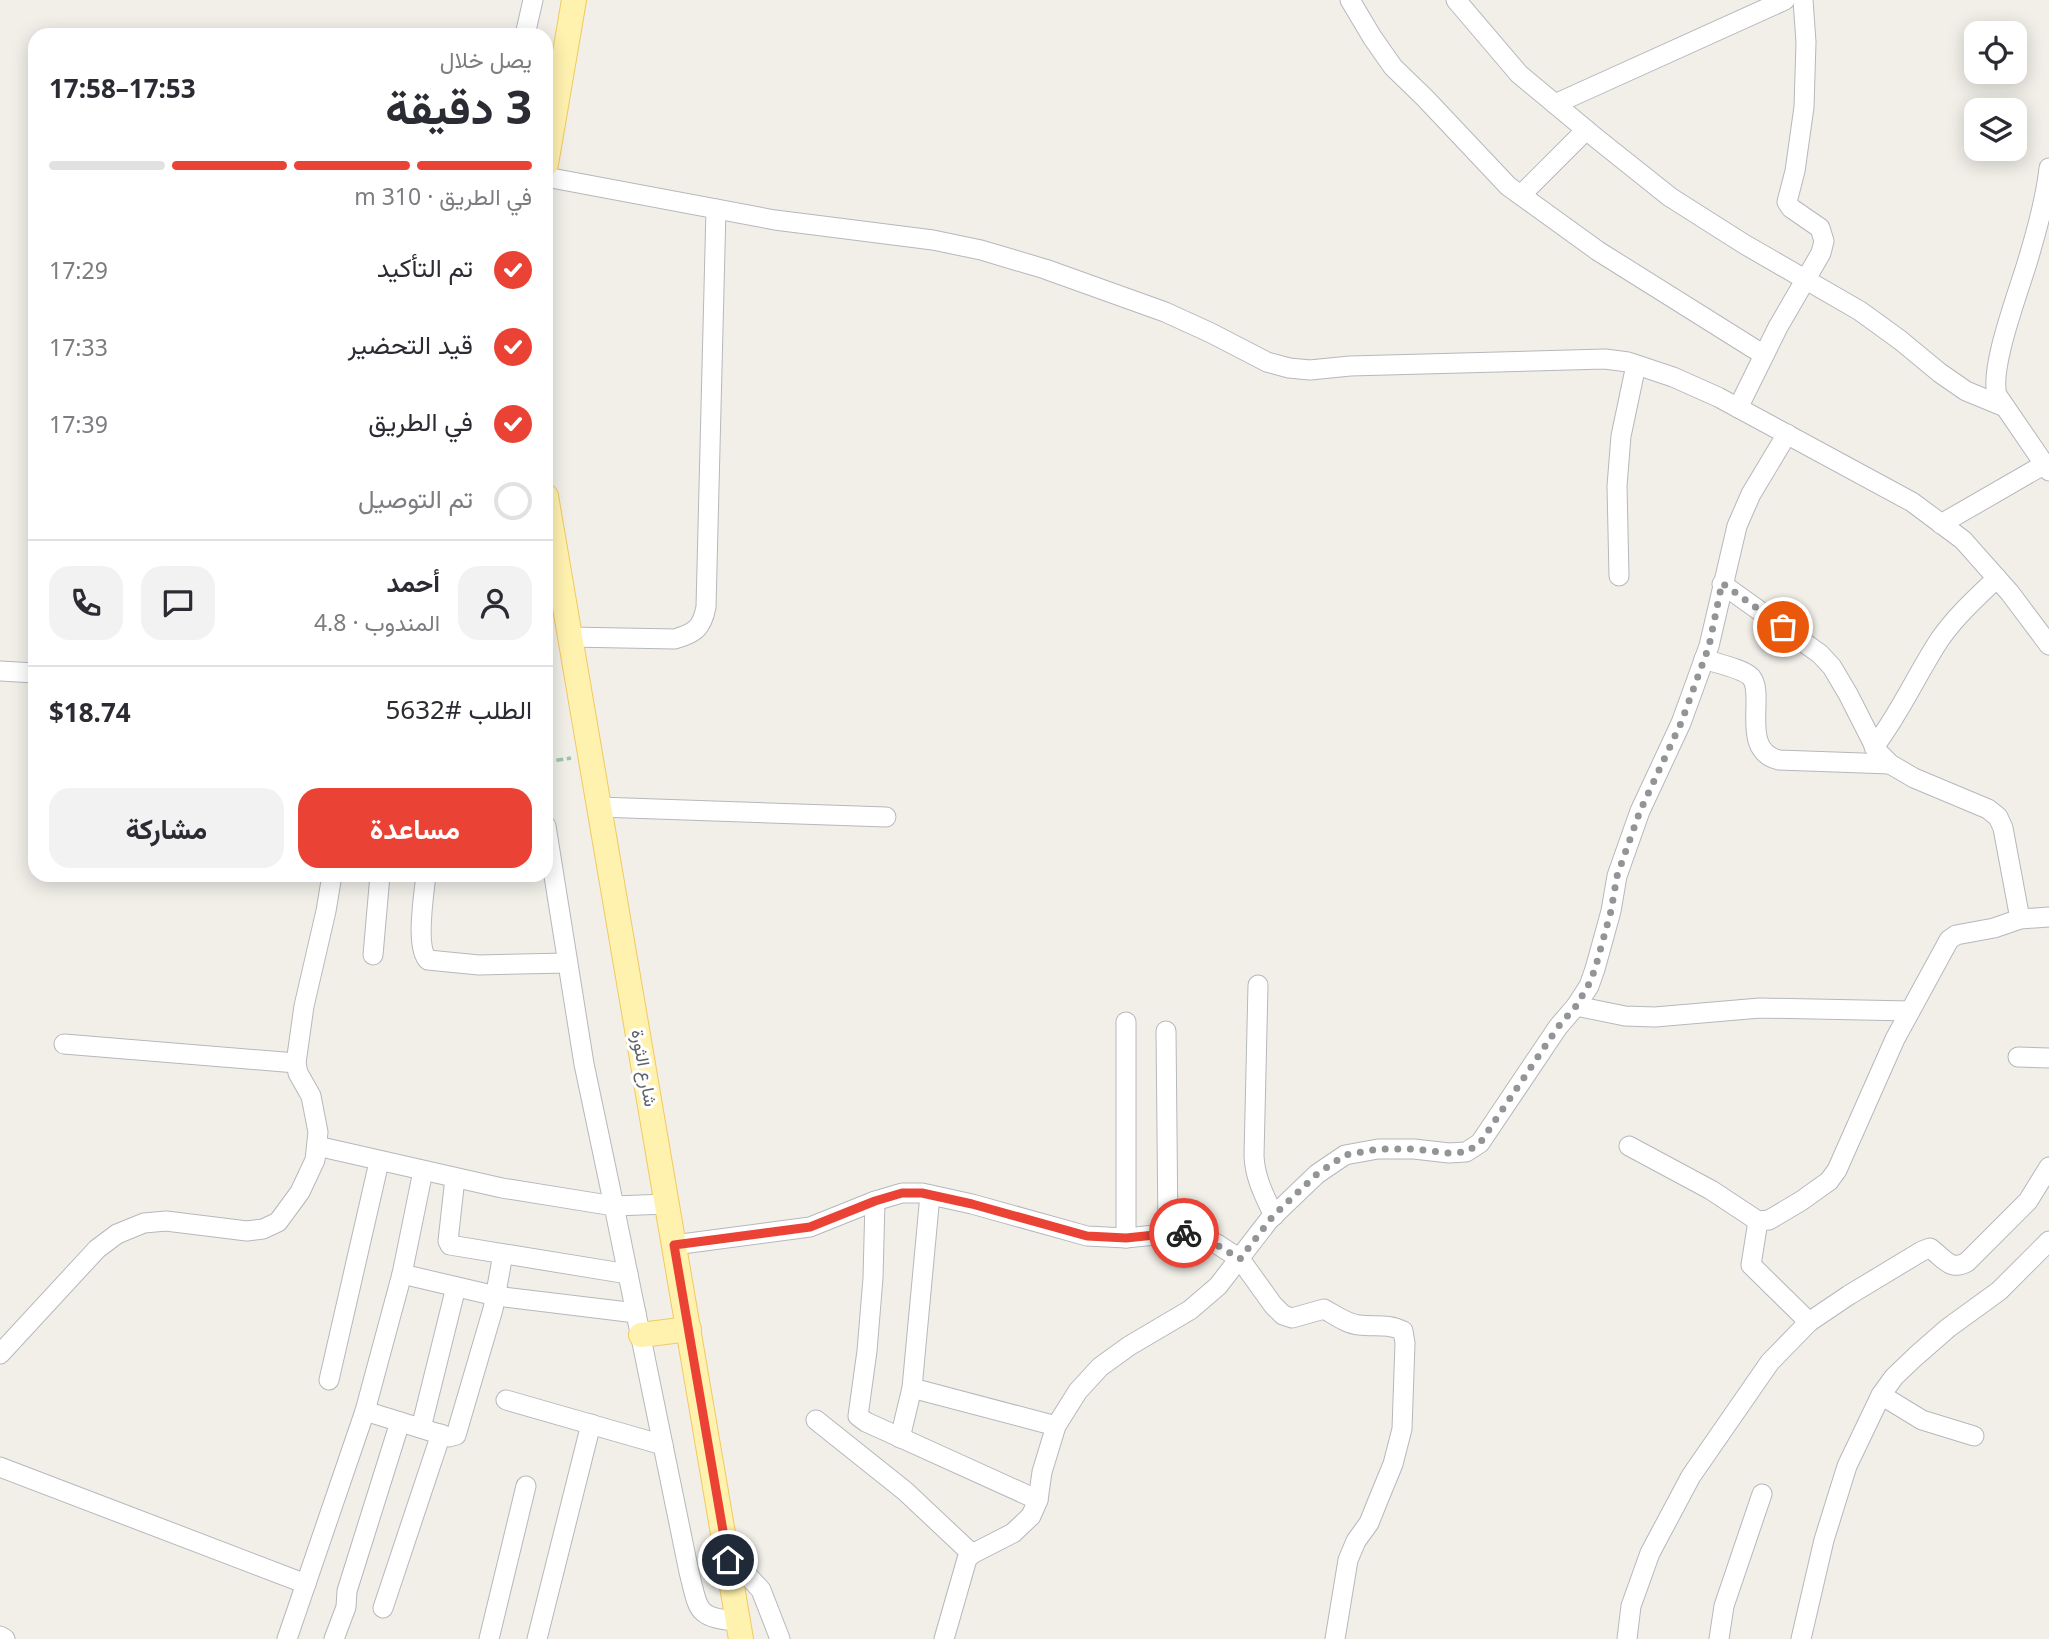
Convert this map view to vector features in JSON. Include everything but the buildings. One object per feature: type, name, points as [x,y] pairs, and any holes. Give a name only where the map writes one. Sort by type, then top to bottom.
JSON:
[{"type":"main road","points":[[553,121],[573,0]]},
{"type":"main road","name":"شارع الثورة","points":[[553,537],[740,1630]]},
{"type":"main road","points":[[639,1324],[688,1329]]},
{"type":"street","points":[[527,28],[533,0]]},
{"type":"street","points":[[1350,0],[1393,67],[1508,186],[1598,251],[1764,355]]},
{"type":"street","points":[[1457,0],[1519,74],[1670,197],[1744,244],[1860,311],[1966,391],[2005,407]]},
{"type":"street","points":[[1555,104],[1785,0]]},
{"type":"street","points":[[1738,408],[1821,253],[1824,242],[1820,228],[1791,208],[1787,202],[1795,171],[1804,107],[1804,0]]},
{"type":"street","points":[[1521,195],[1586,130]]},
{"type":"street","points":[[1941,524],[2047,468],[1997,395],[1995,377],[2031,252],[2049,168]]},
{"type":"street","points":[[553,178],[775,220],[933,240],[981,250],[1045,269],[1165,312],[1267,362],[1289,368],[1310,370],[1605,359],[1636,365],[1673,377],[1738,408],[1912,502],[1963,540],[1997,578],[2049,645]]},
{"type":"street","points":[[570,637],[675,639],[690,635],[704,618],[716,209]]},
{"type":"street","points":[[1619,576],[1617,486],[1620,436],[1636,365]]},
{"type":"street","points":[[944,1639],[967,1559],[1013,1533],[1031,1516],[1038,1500],[1042,1472],[1056,1426],[1078,1391],[1100,1367],[1129,1346],[1190,1310],[1218,1286],[1273,1216],[1317,1174],[1345,1155],[1378,1149],[1466,1152],[1480,1143],[1558,1027],[1576,1006],[1595,969],[1611,911],[1617,876],[1640,811],[1681,723],[1704,659],[1737,526],[1751,494],[1787,435]]},
{"type":"street","points":[[1874,747],[1902,706],[1941,638],[1966,608],[1997,578]]},
{"type":"street","points":[[1722,583],[1820,654],[1832,667],[1848,694],[1874,747],[1890,764],[1914,778],[1978,804],[1998,817],[2003,828],[2020,919]]},
{"type":"street","points":[[1704,659],[1744,673],[1752,679],[1755,688],[1757,735],[1766,756],[1779,760],[1890,764]]},
{"type":"street","points":[[0,671],[28,673]]},
{"type":"street","points":[[599,807],[886,817]]},
{"type":"street","points":[[553,878],[584,1064],[689,1572],[698,1608],[703,1614],[740,1630]]},
{"type":"street","points":[[0,1353],[97,1249],[117,1234],[144,1223],[190,1223],[247,1231],[263,1230],[278,1222],[309,1176],[317,1146],[318,1132],[311,1096],[298,1073],[296,1063],[304,1006],[331,882]]},
{"type":"street","points":[[373,955],[379,882]]},
{"type":"street","points":[[425,882],[421,942],[424,956],[428,960],[478,965],[567,963]]},
{"type":"street","points":[[1629,1146],[1702,1184],[1758,1221],[1769,1220],[1829,1181],[1837,1170],[1895,1039],[1949,940],[1956,935],[1994,928],[2020,919],[2049,917]]},
{"type":"street","points":[[1258,985],[1254,1156],[1259,1184],[1273,1216]]},
{"type":"street","points":[[1576,1006],[1625,1016],[1655,1017],[1760,1008],[1910,1011]]},
{"type":"street","points":[[1126,1022],[1126,1238]]},
{"type":"street","points":[[1166,1031],[1168,1233]]},
{"type":"street","points":[[64,1044],[296,1063]]},
{"type":"street","points":[[2018,1057],[2049,1059]]},
{"type":"street","points":[[317,1146],[502,1188],[614,1206],[667,1204]]},
{"type":"street","points":[[329,1380],[379,1162]]},
{"type":"street","points":[[1627,1639],[1632,1606],[1650,1553],[1691,1476],[1770,1362],[1809,1322],[1922,1251],[1930,1248],[1951,1265],[1960,1266],[1967,1262],[2028,1200],[2049,1167]]},
{"type":"street","points":[[287,1639],[365,1411],[402,1274],[423,1171]]},
{"type":"street","points":[[455,1178],[449,1244],[628,1274]]},
{"type":"street","points":[[674,1245],[810,1227],[902,1193],[930,1195],[1087,1236],[1126,1238],[1168,1233],[1192,1234],[1205,1238],[1240,1259],[1283,1315],[1292,1318],[1324,1309],[1342,1320],[1359,1325],[1373,1324],[1403,1331],[1405,1343],[1402,1429],[1393,1464],[1381,1494],[1348,1560],[1335,1639]]},
{"type":"street","points":[[900,1438],[912,1388],[930,1195]]},
{"type":"street","points":[[875,1201],[873,1278],[858,1416],[900,1438],[1038,1500]]},
{"type":"street","points":[[1758,1221],[1751,1265],[1809,1322]]},
{"type":"street","points":[[1801,1639],[1824,1540],[1846,1466],[1881,1395],[1894,1377],[1916,1356],[1948,1328],[1999,1291],[2049,1241]]},
{"type":"street","points":[[365,1411],[441,1434],[453,1436],[458,1432],[496,1296],[503,1254]]},
{"type":"street","points":[[402,1274],[496,1296],[639,1324]]},
{"type":"street","points":[[421,1428],[456,1287]]},
{"type":"street","points":[[912,1388],[1056,1426]]},
{"type":"street","points":[[1881,1395],[1922,1420],[1975,1436]]},
{"type":"street","points":[[506,1400],[663,1445]]},
{"type":"street","points":[[816,1420],[905,1491],[972,1554]]},
{"type":"street","points":[[334,1639],[346,1607],[347,1591],[400,1422]]},
{"type":"street","points":[[537,1639],[591,1424]]},
{"type":"street","points":[[383,1608],[441,1434]]},
{"type":"street","points":[[0,1467],[306,1584]]},
{"type":"street","points":[[489,1639],[526,1486]]},
{"type":"street","points":[[1719,1639],[1724,1606],[1762,1494]]},
{"type":"street","points":[[728,1560],[761,1590],[780,1639]]},
{"type":"street","points":[[0,1636],[5,1639]]},
{"type":"way so far","points":[[1184,1233],[1205,1238],[1240,1259],[1273,1216],[1317,1174],[1345,1155],[1378,1149],[1466,1152],[1480,1143],[1588,986],[1611,911],[1617,876],[1640,811],[1681,723],[1709,646],[1722,583],[1783,627]]},
{"type":"route","points":[[728,1560],[674,1245],[810,1227],[902,1193],[922,1193],[972,1204],[1087,1236],[1126,1238],[1184,1233]]}]
